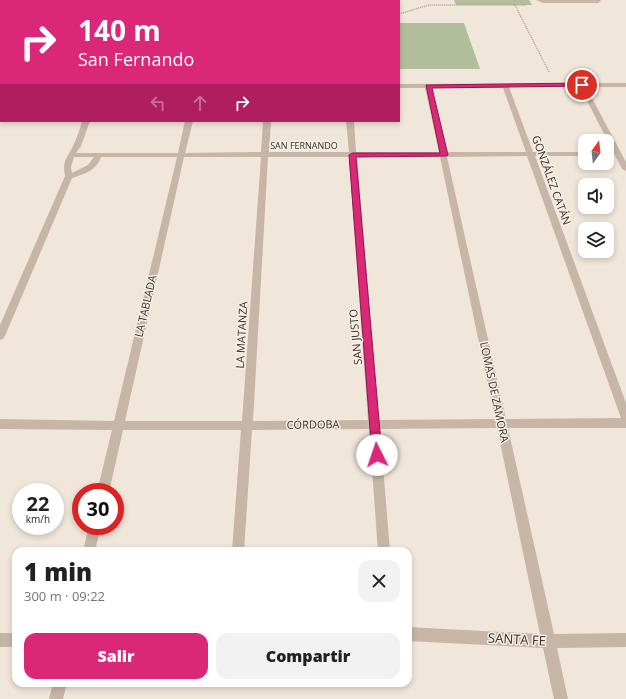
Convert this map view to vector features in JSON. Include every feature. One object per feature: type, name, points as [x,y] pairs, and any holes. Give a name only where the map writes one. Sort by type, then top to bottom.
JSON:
[{"type":"street","points":[[538,0],[598,1]]},
{"type":"street","points":[[400,86],[626,84]]},
{"type":"street","name":"GONZÁLEZ CATÁN","points":[[506,85],[626,418]]},
{"type":"street","points":[[582,85],[622,154],[626,169]]},
{"type":"street","name":"LOMAS DE ZAMORA","points":[[428,86],[561,699]]},
{"type":"street","points":[[0,336],[69,176],[67,166],[86,122]]},
{"type":"street","name":"LA TABLADA","points":[[104,483],[189,122]]},
{"type":"street","name":"LA MATANZA","points":[[238,547],[248,425],[267,122]]},
{"type":"street","name":"SAN JUSTO","points":[[350,122],[384,547]]},
{"type":"street","name":"SAN FERNANDO","points":[[72,155],[578,154]]},
{"type":"street","points":[[69,176],[92,168],[97,161],[98,155]]},
{"type":"street","name":"CÓRDOBA","points":[[0,424],[117,427],[502,422],[626,423]]},
{"type":"street","points":[[91,547],[93,535]]},
{"type":"street","name":"SANTA FE","points":[[412,634],[548,641],[626,640]]},
{"type":"street","points":[[0,640],[12,640]]},
{"type":"street","points":[[56,699],[59,687]]},
{"type":"path","points":[[458,0],[459,5]]},
{"type":"path","points":[[400,14],[428,5],[532,4]]},
{"type":"path","points":[[515,5],[556,85]]},
{"type":"green space","points":[[454,0],[529,0],[532,5],[456,5]]},
{"type":"green space","points":[[400,23],[464,23],[480,69],[400,69]]},
{"type":"route","points":[[377,455],[352,155],[444,155],[428,86],[582,85]]}]
